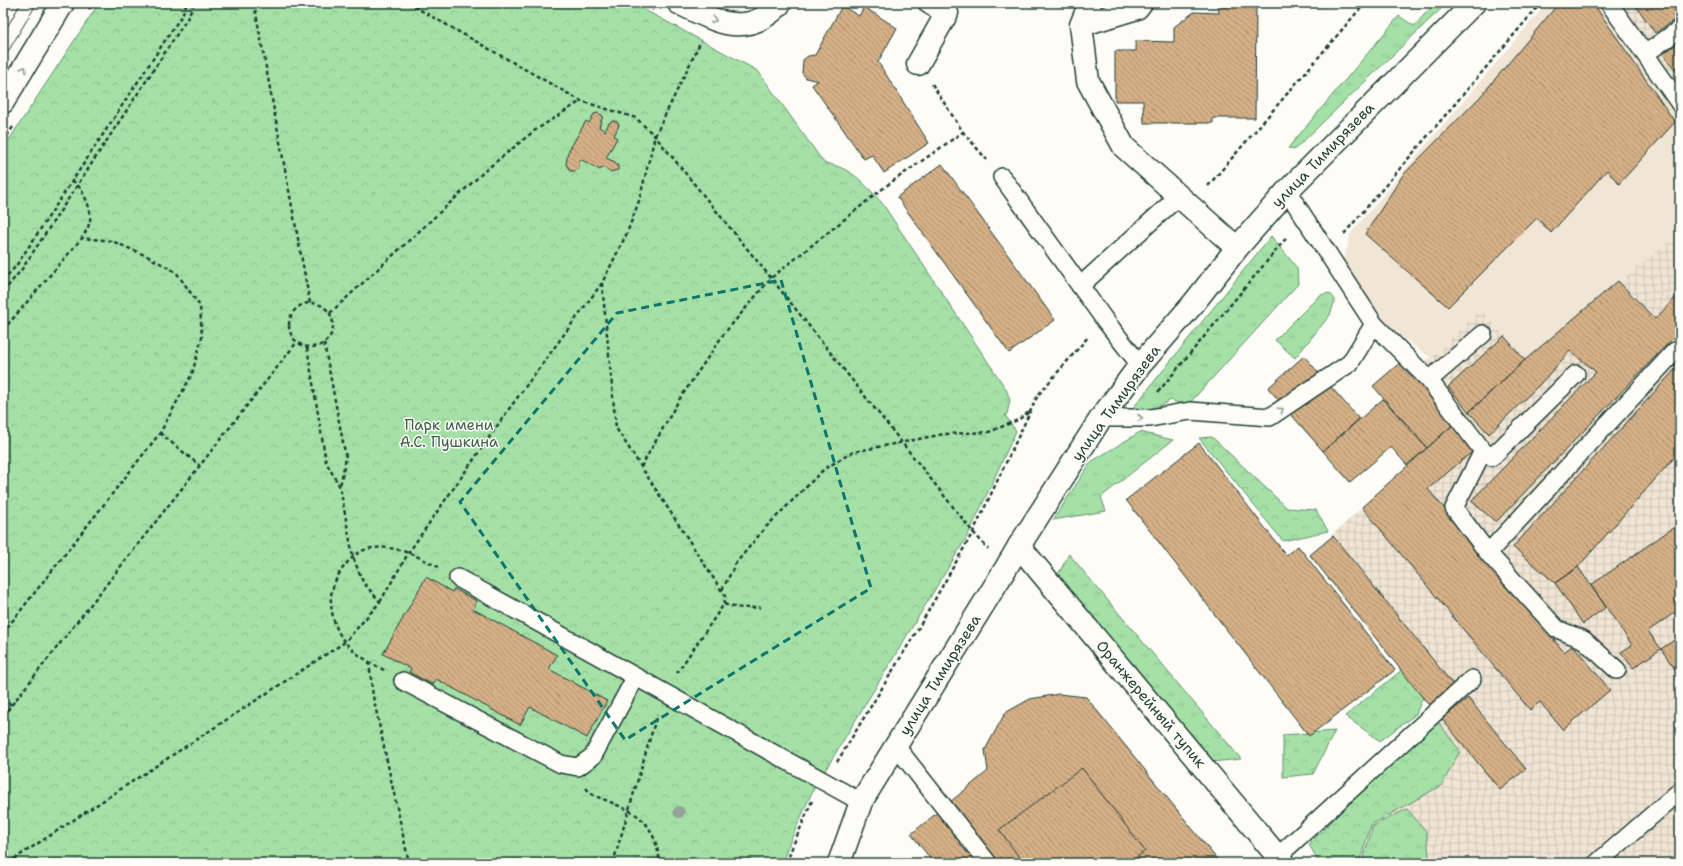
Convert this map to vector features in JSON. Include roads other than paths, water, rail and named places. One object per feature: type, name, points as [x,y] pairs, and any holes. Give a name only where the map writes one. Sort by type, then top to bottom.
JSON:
[{"type":"street","points":[[3,102],[63,3]]},
{"type":"street","points":[[679,3],[710,19],[730,25],[755,22],[777,8],[780,3]]},
{"type":"street","points":[[918,64],[947,13],[930,3]]},
{"type":"street","points":[[1090,3],[1081,25],[1088,81],[1124,147],[1237,248]]},
{"type":"street","points":[[1081,25],[1137,8],[1141,3]]},
{"type":"street","name":"улица Тимирязева","points":[[838,863],[861,802],[1019,546],[1102,418],[1140,365],[1193,304],[1237,248],[1287,191],[1474,3]]},
{"type":"street","name":"Оранжерейный тупик","points":[[1019,546],[1280,860]]},
{"type":"lane","points":[[1609,3],[1680,104]]},
{"type":"lane","points":[[1645,54],[1680,29]]},
{"type":"lane","points":[[1002,178],[1104,319],[1140,365]]},
{"type":"lane","points":[[1287,191],[1303,218],[1374,324],[1429,380],[1483,451],[1492,457],[1576,374]]},
{"type":"lane","points":[[1080,286],[1185,202]]},
{"type":"lane","points":[[1102,418],[1150,418],[1190,411],[1270,418],[1350,363],[1374,324]]},
{"type":"lane","points":[[1429,380],[1483,334]]},
{"type":"lane","points":[[1488,553],[1675,351]]},
{"type":"lane","points":[[1483,451],[1454,508],[1488,553],[1556,629],[1584,640],[1617,670]]},
{"type":"lane","points":[[458,578],[635,678],[861,802]]},
{"type":"lane","points":[[403,681],[560,764],[578,767],[593,756],[635,678]]},
{"type":"lane","points":[[1280,860],[1472,679]]},
{"type":"lane","points":[[895,746],[988,863]]},
{"type":"lane","points":[[1597,863],[1680,791]]},
{"type":"tram line","points":[[3,34],[21,3]]},
{"type":"tram line","points":[[3,60],[37,3]]},
{"type":"park label","name":"Парк имени А.С. Пушкина","points":[[449,434]]}]
